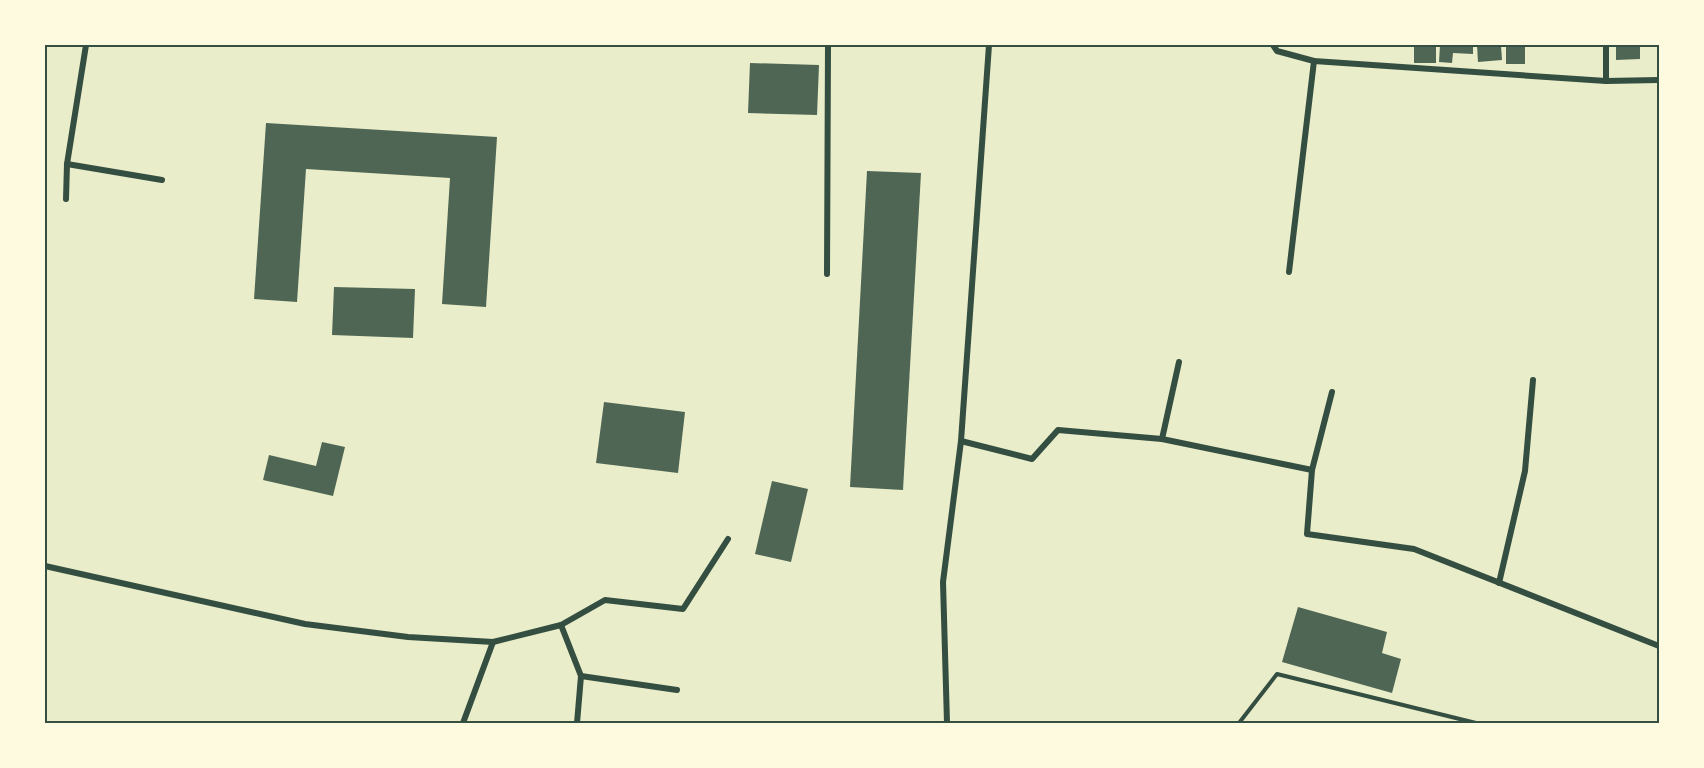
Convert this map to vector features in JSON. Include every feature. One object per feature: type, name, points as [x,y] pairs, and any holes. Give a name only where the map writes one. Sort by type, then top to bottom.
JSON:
[{"type":"street","points":[[66,199],[68,164],[86,45]]},
{"type":"street","points":[[827,274],[828,45]]},
{"type":"street","points":[[947,723],[943,582],[961,441],[989,45]]},
{"type":"street","points":[[1274,45],[1277,51],[1314,61],[1606,81],[1659,80]]},
{"type":"street","points":[[1606,45],[1606,81]]},
{"type":"street","points":[[1288,272],[1314,61]]},
{"type":"street","points":[[68,164],[162,180]]},
{"type":"street","points":[[1162,439],[1179,362]]},
{"type":"street","points":[[1499,583],[1525,471],[1533,380]]},
{"type":"street","points":[[1332,392],[1312,470],[1306,534],[1414,549],[1659,646]]},
{"type":"street","points":[[961,441],[1032,459],[1058,430],[1162,439],[1312,470]]},
{"type":"street","points":[[45,566],[305,624],[408,637],[493,642],[561,625],[605,600],[683,609],[728,539]]},
{"type":"street","points":[[561,625],[581,676],[577,723]]},
{"type":"street","points":[[463,723],[493,642]]},
{"type":"street","points":[[581,676],[677,690]]},
{"type":"path","points":[[1239,723],[1277,674],[1476,723]]},
{"type":"building","points":[[1414,45],[1436,45],[1436,63],[1414,63]]},
{"type":"building","points":[[1440,45],[1473,45],[1473,54],[1453,53],[1452,63],[1439,62]]},
{"type":"building","points":[[1477,45],[1501,45],[1502,60],[1478,62]]},
{"type":"building","points":[[1506,45],[1525,45],[1525,64],[1506,64]]},
{"type":"building","points":[[1616,45],[1640,45],[1640,59],[1616,60]]},
{"type":"building","points":[[750,63],[819,65],[817,115],[748,113]]},
{"type":"building","points":[[266,123],[497,137],[486,307],[442,304],[450,178],[306,169],[297,302],[254,299]]},
{"type":"building","points":[[867,171],[921,173],[903,490],[850,487]]},
{"type":"building","points":[[334,287],[415,289],[413,338],[332,335]]},
{"type":"building","points":[[604,402],[685,412],[678,473],[596,463]]},
{"type":"building","points":[[322,442],[345,447],[333,496],[263,480],[269,455],[316,466]]},
{"type":"building","points":[[772,481],[808,489],[791,562],[755,554]]},
{"type":"building","points":[[1298,607],[1387,632],[1382,653],[1401,659],[1392,693],[1282,662]]}]
